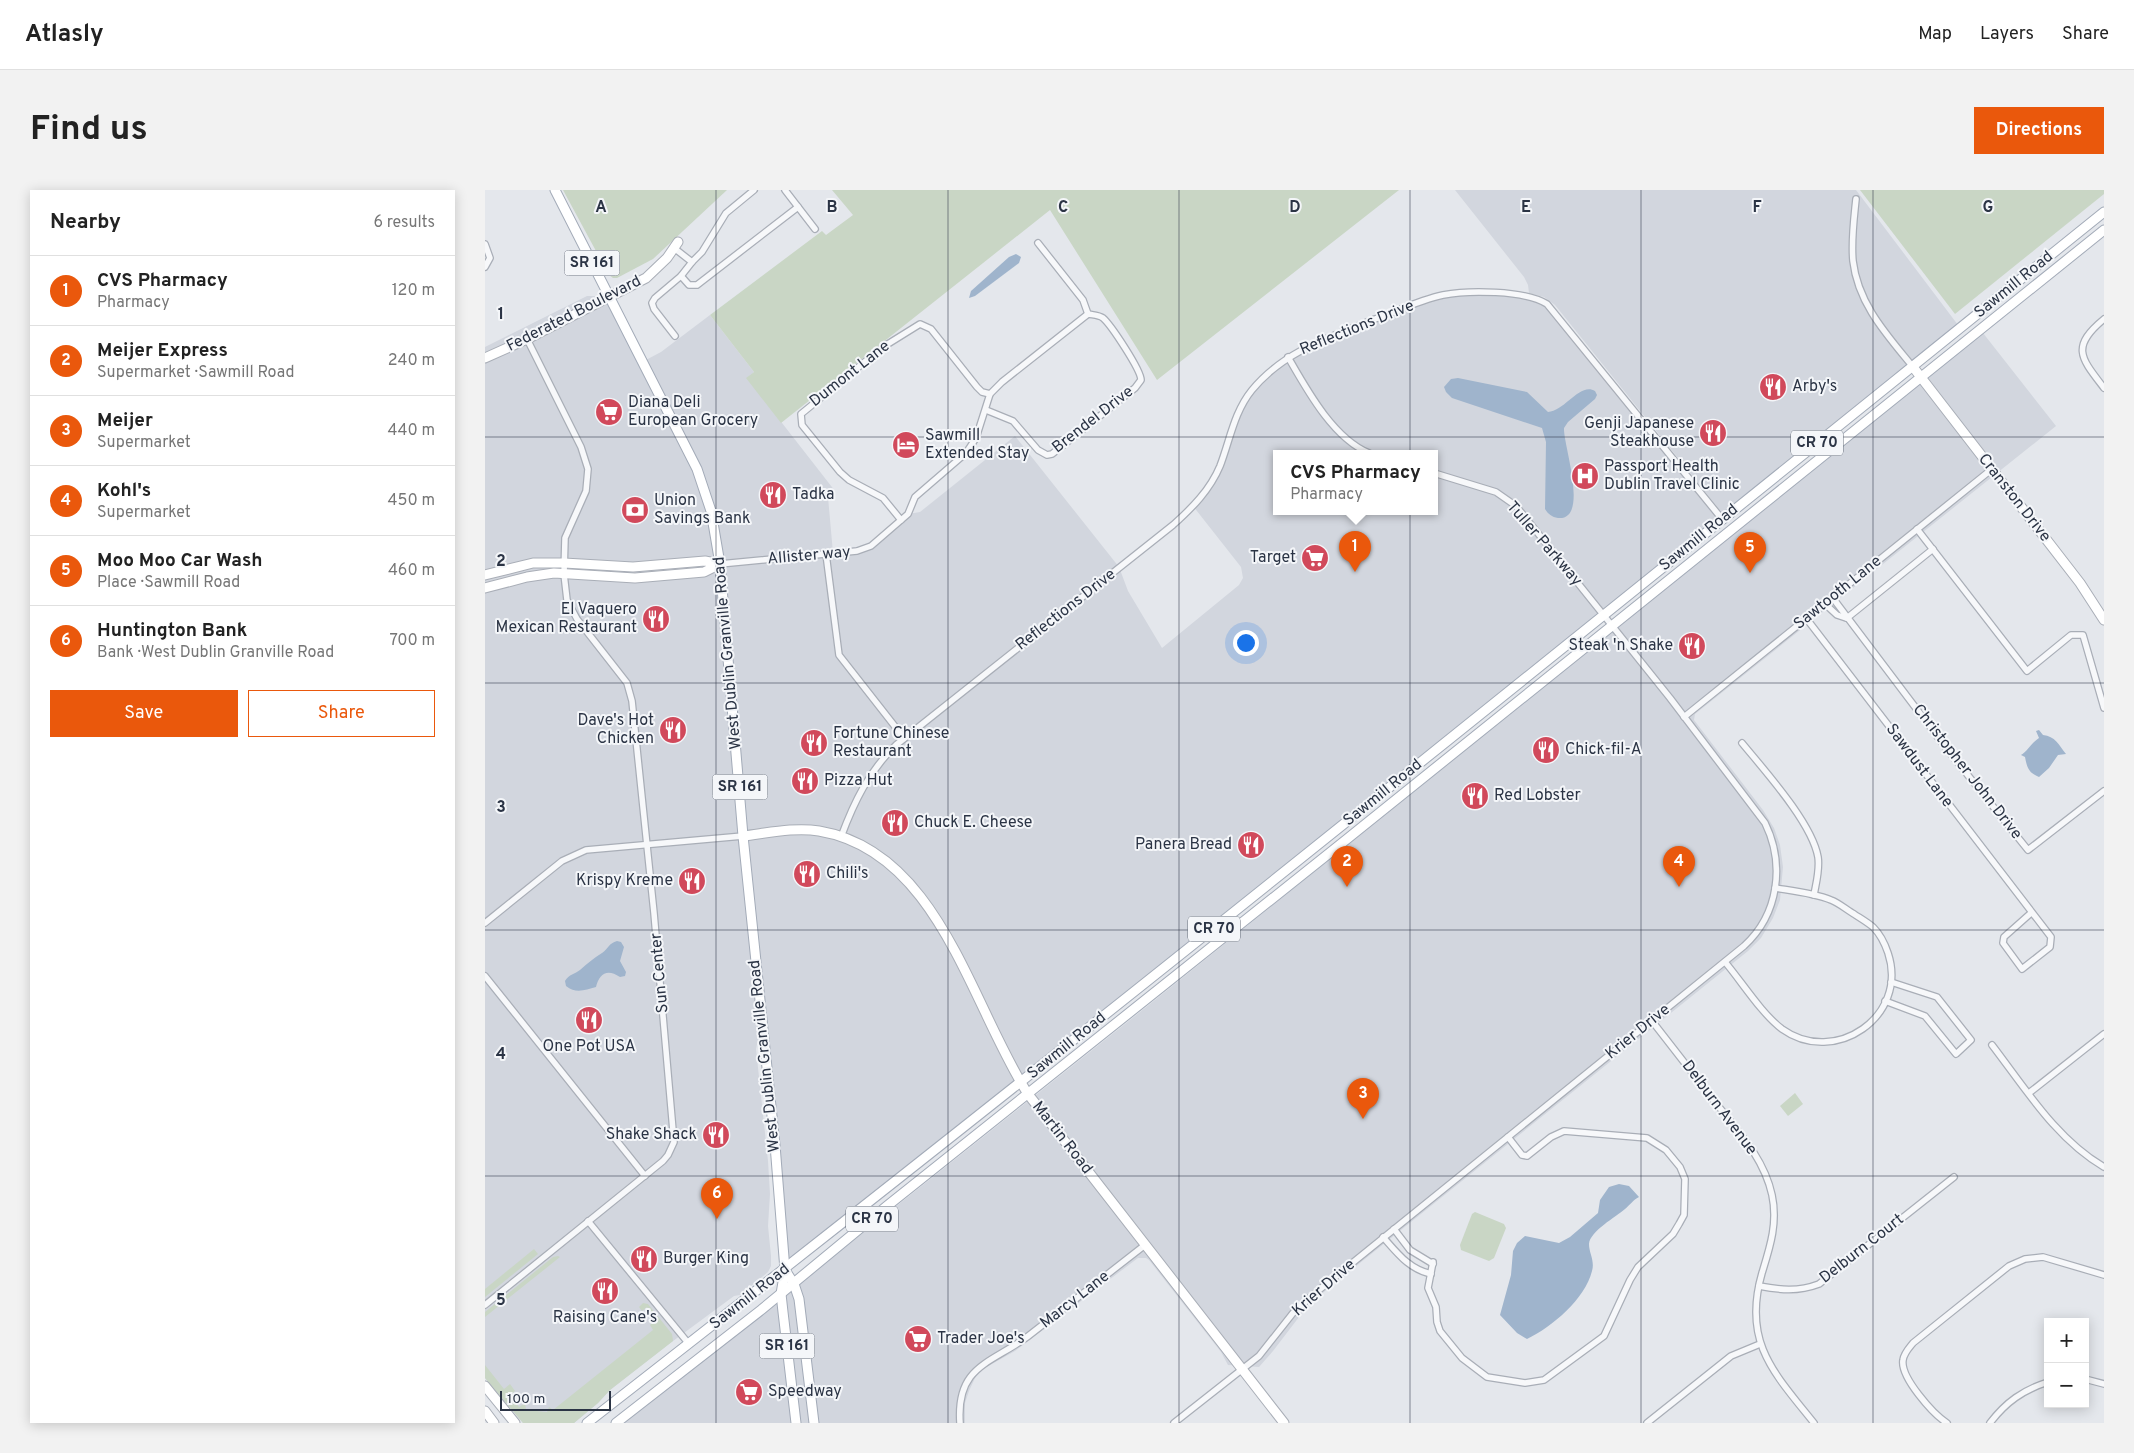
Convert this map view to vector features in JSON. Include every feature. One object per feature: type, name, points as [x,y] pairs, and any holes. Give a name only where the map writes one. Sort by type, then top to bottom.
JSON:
[{"type":"main road","name":"West Dublin Granville Road","points":[[555,190],[697,469],[711,511],[721,564],[743,836],[775,1145],[785,1270],[781,1294],[796,1423]]},
{"type":"main road","name":"Sawmill Road","points":[[587,1423],[785,1270],[1021,1083],[2104,212]]},
{"type":"main road","name":"Sawmill Road","points":[[615,1423],[781,1294],[2104,230]]},
{"type":"main road","name":"Federated Boulevard","points":[[485,358],[527,339],[646,278],[663,263],[676,245]]},
{"type":"main road","points":[[1913,367],[1921,377]]},
{"type":"main road","name":"Cranston Drive","points":[[1921,377],[2085,591],[2104,620]]},
{"type":"main road","points":[[485,575],[525,564],[564,563],[633,568],[705,561],[721,564]]},
{"type":"main road","points":[[485,588],[527,577],[564,574],[621,578],[654,577],[704,572],[721,564]]},
{"type":"main road","name":"Martin Road","points":[[743,836],[811,830],[841,837],[887,862],[901,873],[922,896],[941,927],[998,1037],[1009,1063],[1028,1094],[1284,1423]]},
{"type":"main road","name":"West Dublin Granville Road","points":[[785,1270],[799,1299],[814,1423]]},
{"type":"main road","points":[[485,1386],[515,1423]]},
{"type":"main road","points":[[485,1412],[494,1423]]},
{"type":"street","points":[[675,336],[654,309],[652,303],[655,298],[681,276],[702,252],[725,213],[754,190]]},
{"type":"street","points":[[785,190],[815,229]]},
{"type":"street","points":[[1856,199],[1853,254],[1860,288],[1873,316],[1913,367]]},
{"type":"street","points":[[681,276],[689,285],[697,285],[798,207]]},
{"type":"street","points":[[990,394],[1002,382],[1088,314],[1083,300],[1038,243]]},
{"type":"street","points":[[485,244],[489,258],[485,267]]},
{"type":"street","points":[[676,245],[692,262]]},
{"type":"street","name":"Reflections Drive","points":[[841,837],[853,806],[868,779],[883,759],[904,738],[1183,516],[1200,498],[1214,477],[1235,422],[1247,398],[1262,379],[1288,357],[1333,335],[1442,295],[1475,292],[1537,299],[1552,308],[1723,519]]},
{"type":"street","name":"Brendel Drive","points":[[986,410],[1013,421],[1038,450],[1047,455],[1052,454],[1139,384],[1141,374],[1103,318],[1088,314]]},
{"type":"street","points":[[2104,319],[2092,328],[2083,339],[2082,353],[2087,366],[2104,388]]},
{"type":"street","name":"Dumont Lane","points":[[901,520],[883,498],[849,480],[840,472],[802,425],[801,414],[894,340],[920,324],[926,325],[982,392],[990,394]]},
{"type":"street","name":"Sun Center","points":[[485,1304],[645,1176],[668,1155],[674,1142],[675,1131],[631,694],[627,683],[571,610],[567,600],[564,563],[567,531],[582,502],[588,485],[586,459],[527,339]]},
{"type":"street","points":[[1288,357],[1339,433],[1364,450]]},
{"type":"street","name":"Allister way","points":[[721,564],[857,552],[867,548],[908,514],[915,498],[970,448],[986,410],[990,394]]},
{"type":"street","name":"Sawtooth Lane","points":[[1684,717],[1992,469]]},
{"type":"street","name":"Tuller Parkway","points":[[1438,474],[1496,492],[1513,503],[1612,625]]},
{"type":"street","points":[[1917,529],[2027,671],[2071,636],[2083,635],[2102,694],[2104,708]]},
{"type":"street","points":[[1847,618],[1933,549]]},
{"type":"street","points":[[826,554],[839,655],[904,738]]},
{"type":"street","name":"Christopher John Drive","points":[[1832,597],[1946,748],[2028,850],[2104,791]]},
{"type":"street","name":"Christopher John Drive","points":[[1824,603],[1837,615],[1847,618]]},
{"type":"street","name":"Sawdust Lane","points":[[1806,618],[2051,937],[2050,947],[2022,969],[2003,943],[2004,936],[2031,913]]},
{"type":"street","name":"Krier Drive","points":[[1174,1423],[1266,1349],[1290,1316],[1302,1304],[1747,944],[1761,926],[1768,912],[1775,888],[1775,853],[1765,822],[1612,625]]},
{"type":"street","points":[[1743,742],[1788,802],[1814,843],[1818,858],[1814,895]]},
{"type":"street","points":[[485,923],[568,857],[586,850],[743,836]]},
{"type":"street","points":[[1725,962],[1763,1010],[1782,1029],[1813,1041],[1834,1042],[1852,1035],[1876,1018],[1885,1001],[1891,982],[1889,957],[1881,937],[1873,928],[1833,900],[1775,888]]},
{"type":"street","points":[[485,976],[645,1176]]},
{"type":"street","points":[[1885,1001],[1925,1016],[1956,1054],[1971,1040],[1937,997],[1891,982]]},
{"type":"street","name":"Delburn Avenue","points":[[1652,1020],[1753,1150],[1767,1179],[1775,1217],[1772,1243],[1759,1286],[1756,1308],[1760,1344],[1772,1370],[1814,1423]]},
{"type":"street","points":[[2029,1093],[2104,1034]]},
{"type":"street","points":[[1992,1045],[2059,1132],[2073,1146],[2104,1167]]},
{"type":"street","points":[[1394,1228],[1411,1250],[1433,1263],[1428,1288],[1436,1307],[1440,1331],[1462,1358],[1487,1377],[1525,1383],[1545,1380],[1599,1341],[1610,1325],[1629,1280],[1638,1267],[1679,1224],[1684,1215],[1685,1179],[1680,1167],[1666,1150],[1647,1138],[1564,1131],[1551,1137],[1527,1156],[1522,1155],[1508,1137]]},
{"type":"street","name":"Delburn Court","points":[[1759,1286],[1788,1291],[1809,1288],[1819,1284],[1954,1177]]},
{"type":"street","points":[[589,1221],[689,1344]]},
{"type":"street","points":[[1383,1238],[1407,1263],[1419,1271],[1431,1274]]},
{"type":"street","name":"Marcy Lane","points":[[960,1423],[959,1411],[963,1391],[976,1369],[987,1360],[1027,1337],[1145,1245]]},
{"type":"street","points":[[1947,1423],[1935,1413],[1908,1380],[1903,1361],[1906,1351],[1913,1343],[1997,1275],[2025,1259],[2043,1257],[2104,1275]]},
{"type":"street","points":[[1647,1423],[1726,1360],[1760,1344]]},
{"type":"street","points":[[2089,1380],[2104,1384]]},
{"type":"street","points":[[1990,1423],[2001,1408],[2015,1397],[2030,1388],[2044,1383]]},
{"type":"shaded area","points":[[1455,190],[1856,190],[1958,325],[1723,514],[1555,305],[1544,297],[1529,293],[1524,277]]},
{"type":"shaded area","points":[[1492,292],[1542,301],[1722,519],[785,1270],[761,1025],[756,1049],[770,1194],[768,1226],[771,1266],[768,1272],[740,1295],[734,1296],[669,1344],[610,1390],[574,1423],[523,1423],[485,1378],[485,347],[587,296],[609,296],[644,361],[661,352],[710,315],[754,372],[747,378],[835,491],[828,497],[833,553],[867,548],[908,514],[920,512],[1015,436],[1119,567],[1128,591],[1162,648],[1239,585],[1243,578],[1241,567],[1193,506],[1214,477],[1234,422],[1252,390],[1297,352],[1442,295]]},
{"type":"shaded area","points":[[1983,333],[2056,426],[1695,714],[1694,720],[1763,810],[1774,828],[1780,845],[1783,867],[1780,900],[1773,918],[1761,938],[1748,951],[1309,1304],[1259,1367],[1228,1365],[1221,1352],[1149,1260],[1138,1258],[1015,1351],[983,1369],[975,1378],[965,1403],[965,1423],[624,1423],[1145,1008]]},
{"type":"green space","points":[[563,190],[727,190],[653,259],[617,278],[613,278],[609,275]]},
{"type":"green space","points":[[832,190],[1399,190],[1157,380],[1050,210],[781,423],[746,378],[754,372],[710,315],[822,231],[826,235],[853,215]]},
{"type":"green space","points":[[1860,190],[2104,190],[2104,194],[1955,314]]},
{"type":"green space","points":[[1795,1093],[1803,1104],[1788,1116],[1780,1106]]},
{"type":"green space","points":[[1475,1212],[1504,1224],[1506,1228],[1494,1258],[1489,1261],[1461,1250],[1460,1245],[1472,1214]]},
{"type":"green space","points":[[534,1249],[538,1254],[485,1297],[485,1289]]},
{"type":"green space","points":[[553,1257],[560,1257],[485,1317],[485,1312]]},
{"type":"green space","points":[[643,1303],[648,1304],[672,1334],[673,1341],[610,1390],[574,1423],[523,1423],[485,1378],[485,1365],[504,1389],[510,1384],[515,1391],[510,1395],[519,1407],[525,1403],[526,1410],[547,1412],[549,1407],[553,1410],[653,1330],[650,1325],[656,1319],[647,1307],[642,1311],[639,1307]]},
{"type":"water","points":[[1016,254],[1021,257],[1019,263],[975,296],[969,298],[971,291],[1009,257]]},
{"type":"water","points":[[1458,378],[1527,392],[1548,412],[1560,407],[1584,390],[1595,391],[1597,395],[1595,399],[1568,422],[1564,428],[1574,495],[1572,507],[1567,516],[1556,518],[1545,509],[1546,442],[1542,428],[1452,398],[1444,387],[1451,379]]},
{"type":"water","points":[[2039,730],[2043,735],[2054,739],[2066,754],[2058,755],[2049,768],[2039,777],[2031,772],[2025,757],[2021,755],[2039,738],[2036,731]]},
{"type":"water","points":[[617,941],[621,942],[624,947],[620,961],[626,972],[625,976],[620,977],[611,973],[604,974],[599,979],[596,987],[584,990],[577,991],[566,986],[565,981],[568,977]]},
{"type":"water","points":[[1619,1184],[1629,1186],[1639,1197],[1598,1229],[1590,1239],[1589,1247],[1593,1267],[1582,1292],[1557,1320],[1537,1334],[1527,1339],[1517,1333],[1500,1315],[1511,1275],[1513,1251],[1517,1243],[1525,1236],[1559,1243],[1570,1237],[1598,1213],[1600,1200],[1609,1187]]},
{"type":"place","name":"Arby's","points":[[1773,387]]},
{"type":"place","name":"Diana Deli European Grocery","points":[[609,412]]},
{"type":"place","name":"Genji Japanese Steakhouse","points":[[1713,433]]},
{"type":"place","name":"Sawmill Extended Stay","points":[[906,445]]},
{"type":"place","name":"Passport Health Dublin Travel Clinic","points":[[1585,476]]},
{"type":"place","name":"Tadka","points":[[773,495]]},
{"type":"place","name":"Union Savings Bank","points":[[635,510]]},
{"type":"place","name":"Target","points":[[1315,558]]},
{"type":"place","name":"CVS Pharmacy","points":[[1355,572]]},
{"type":"place","name":"Moo Moo Car Wash","points":[[1750,573]]},
{"type":"place","name":"El Vaquero Mexican Restaurant","points":[[656,619]]},
{"type":"place","name":"Steak 'n Shake","points":[[1692,646]]},
{"type":"place","name":"Dave's Hot Chicken","points":[[673,730]]},
{"type":"place","name":"Fortune Chinese Restaurant","points":[[814,743]]},
{"type":"place","name":"Chick-fil-A","points":[[1546,750]]},
{"type":"place","name":"Pizza Hut","points":[[805,781]]},
{"type":"place","name":"Red Lobster","points":[[1475,796]]},
{"type":"place","name":"Chuck E. Cheese","points":[[895,823]]},
{"type":"place","name":"Panera Bread","points":[[1251,845]]},
{"type":"place","name":"Chili's","points":[[807,874]]},
{"type":"place","name":"Krispy Kreme","points":[[692,881]]},
{"type":"place","name":"Meijer Express","points":[[1347,887]]},
{"type":"place","name":"Kohl's","points":[[1679,887]]},
{"type":"place","name":"One Pot USA","points":[[589,1020]]},
{"type":"place","name":"Meijer","points":[[1363,1119]]},
{"type":"place","name":"Shake Shack","points":[[716,1135]]},
{"type":"place","name":"Huntington Bank","points":[[717,1219]]},
{"type":"place","name":"Burger King","points":[[644,1259]]},
{"type":"place","name":"Raising Cane's","points":[[605,1291]]},
{"type":"place","name":"Trader Joe's","points":[[918,1339]]},
{"type":"place","name":"Speedway","points":[[749,1392]]}]
